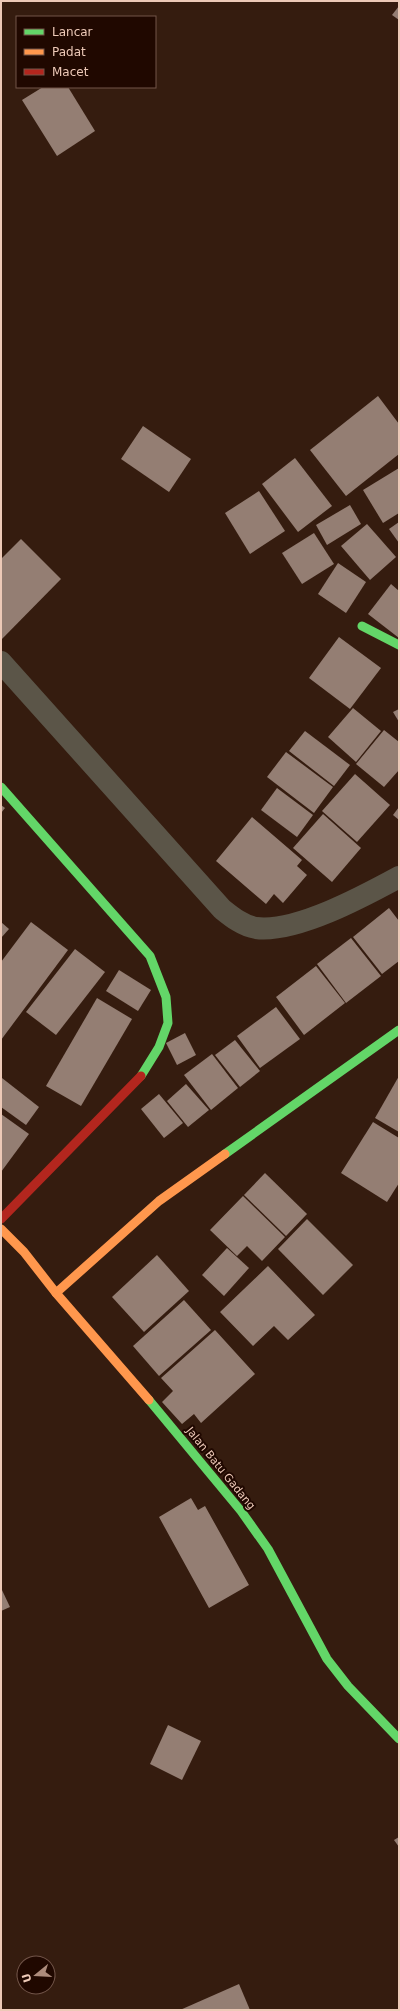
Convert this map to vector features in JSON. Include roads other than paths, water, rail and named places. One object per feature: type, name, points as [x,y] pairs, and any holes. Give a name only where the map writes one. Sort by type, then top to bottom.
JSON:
[{"type":"street","points":[[362,626],[399,645]]},
{"type":"street","points":[[1,662],[222,909],[240,923],[256,928],[284,927],[344,906],[399,877]]},
{"type":"street","points":[[1,787],[150,956],[165,992],[169,1024],[146,1071],[1,1218]]},
{"type":"street","points":[[56,1293],[160,1201],[399,1030]]},
{"type":"street","name":"Jalan Batu Gadang","points":[[1,1228],[24,1252],[56,1293],[145,1394],[240,1511],[268,1549],[327,1659],[348,1686],[399,1739]]}]
